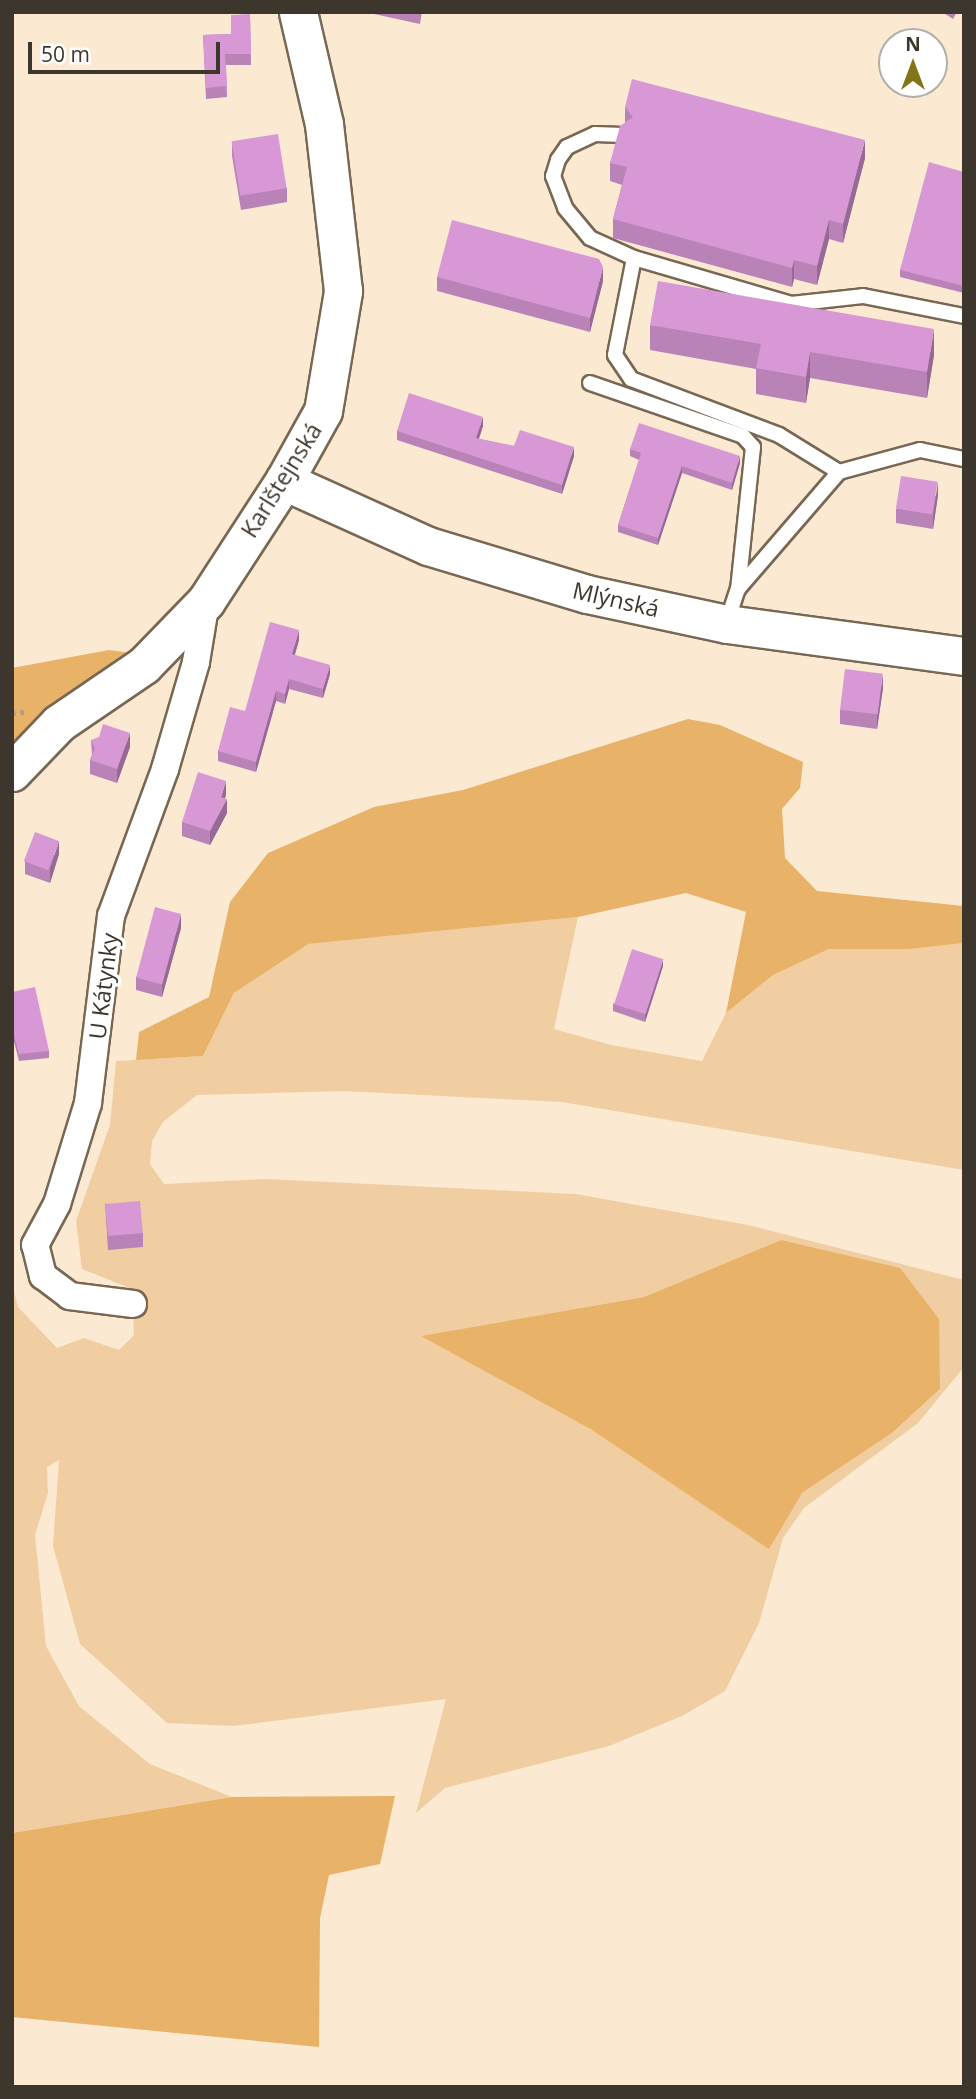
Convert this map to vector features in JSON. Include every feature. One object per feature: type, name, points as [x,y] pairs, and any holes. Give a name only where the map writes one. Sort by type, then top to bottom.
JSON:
[{"type":"main road","name":"Karlštejnská","points":[[12,772],[59,723],[144,666],[205,601],[284,481],[323,411],[343,291],[324,124],[298,12]]},
{"type":"main road","name":"Mlýnská","points":[[284,481],[429,546],[587,594],[727,624],[964,656]]},
{"type":"street","name":"U Kátynky","points":[[133,1304],[70,1296],[43,1276],[35,1245],[57,1204],[88,1103],[111,916],[165,769],[196,663],[205,601]]},
{"type":"lane","points":[[622,135],[595,134],[567,147],[553,176],[565,208],[590,238],[634,258],[791,304],[863,296],[964,316]]},
{"type":"lane","points":[[634,258],[615,355],[631,379],[779,435],[839,472]]},
{"type":"lane","points":[[590,383],[743,436],[753,447],[738,589],[727,624]]},
{"type":"lane","points":[[738,589],[839,472],[920,450],[964,459]]},
{"type":"shaded area","points":[[109,650],[132,653],[12,747],[12,668]]},
{"type":"shaded area","points":[[688,719],[720,725],[803,762],[800,788],[782,809],[785,858],[817,891],[964,906],[964,943],[910,949],[829,949],[773,975],[726,1013],[746,912],[686,893],[578,917],[308,944],[234,993],[203,1056],[136,1060],[139,1032],[209,997],[230,902],[268,853],[374,807],[463,790]]},
{"type":"shaded area","points":[[578,917],[554,1029],[611,1045],[702,1061],[726,1013],[773,975],[829,949],[910,949],[964,943],[964,1170],[562,1102],[344,1091],[197,1095],[163,1122],[152,1141],[150,1164],[164,1184],[266,1179],[576,1194],[748,1225],[964,1280],[964,1367],[918,1423],[804,1508],[783,1538],[759,1623],[725,1691],[682,1716],[609,1746],[445,1788],[416,1813],[446,1699],[234,1726],[167,1723],[80,1644],[53,1546],[59,1460],[47,1467],[48,1493],[35,1535],[46,1646],[79,1706],[150,1764],[232,1797],[12,1833],[12,1283],[18,1307],[57,1348],[84,1338],[119,1350],[134,1335],[132,1289],[82,1269],[76,1221],[110,1125],[116,1061],[203,1056],[234,993],[307,944]],"holes":[[[781,1240],[940,1389],[892,1433],[802,1493],[592,1430],[422,1336],[644,1297]]]},
{"type":"shaded area","points":[[781,1240],[900,1268],[939,1319],[940,1389],[892,1433],[802,1493],[769,1549],[592,1430],[421,1336],[644,1297]]},
{"type":"shaded area","points":[[395,1796],[380,1864],[329,1875],[320,1918],[319,2047],[12,2017],[12,1833],[232,1797]]},
{"type":"building","points":[[250,14],[251,54],[225,54],[227,86],[206,88],[203,35],[231,34],[231,15]]},
{"type":"building","points":[[632,79],[865,140],[843,224],[829,220],[817,266],[794,260],[792,268],[613,219],[627,167],[610,163],[620,126],[633,117],[625,107]]},
{"type":"building","points":[[278,134],[287,188],[240,196],[232,141]]},
{"type":"building","points":[[929,162],[964,172],[964,286],[900,270]]},
{"type":"building","points":[[452,220],[599,259],[603,267],[590,318],[437,277]]},
{"type":"building","points":[[658,281],[934,329],[927,372],[810,352],[806,377],[756,368],[761,344],[650,325]]},
{"type":"building","points":[[409,393],[483,417],[476,438],[514,446],[520,430],[574,447],[562,485],[397,431]]},
{"type":"building","points":[[639,423],[740,456],[732,483],[682,466],[658,538],[618,525],[641,453],[630,449]]},
{"type":"building","points":[[901,476],[938,482],[932,514],[896,509]]},
{"type":"building","points":[[270,622],[299,630],[292,654],[330,665],[323,689],[289,679],[285,694],[276,691],[256,762],[218,751],[230,707],[245,711]]},
{"type":"building","points":[[845,669],[883,674],[878,714],[840,710]]},
{"type":"building","points":[[103,724],[130,733],[117,769],[90,760],[95,748],[91,740],[99,737]]},
{"type":"building","points":[[198,772],[226,781],[221,797],[227,799],[210,831],[182,822]]},
{"type":"building","points":[[35,832],[59,841],[48,870],[24,861]]},
{"type":"building","points":[[155,907],[181,914],[162,985],[136,978]]},
{"type":"building","points":[[632,949],[663,959],[645,1014],[614,1004]]},
{"type":"building","points":[[35,987],[49,1051],[19,1054],[12,1028],[12,992]]},
{"type":"building","points":[[140,1201],[143,1233],[108,1236],[105,1204]]}]
